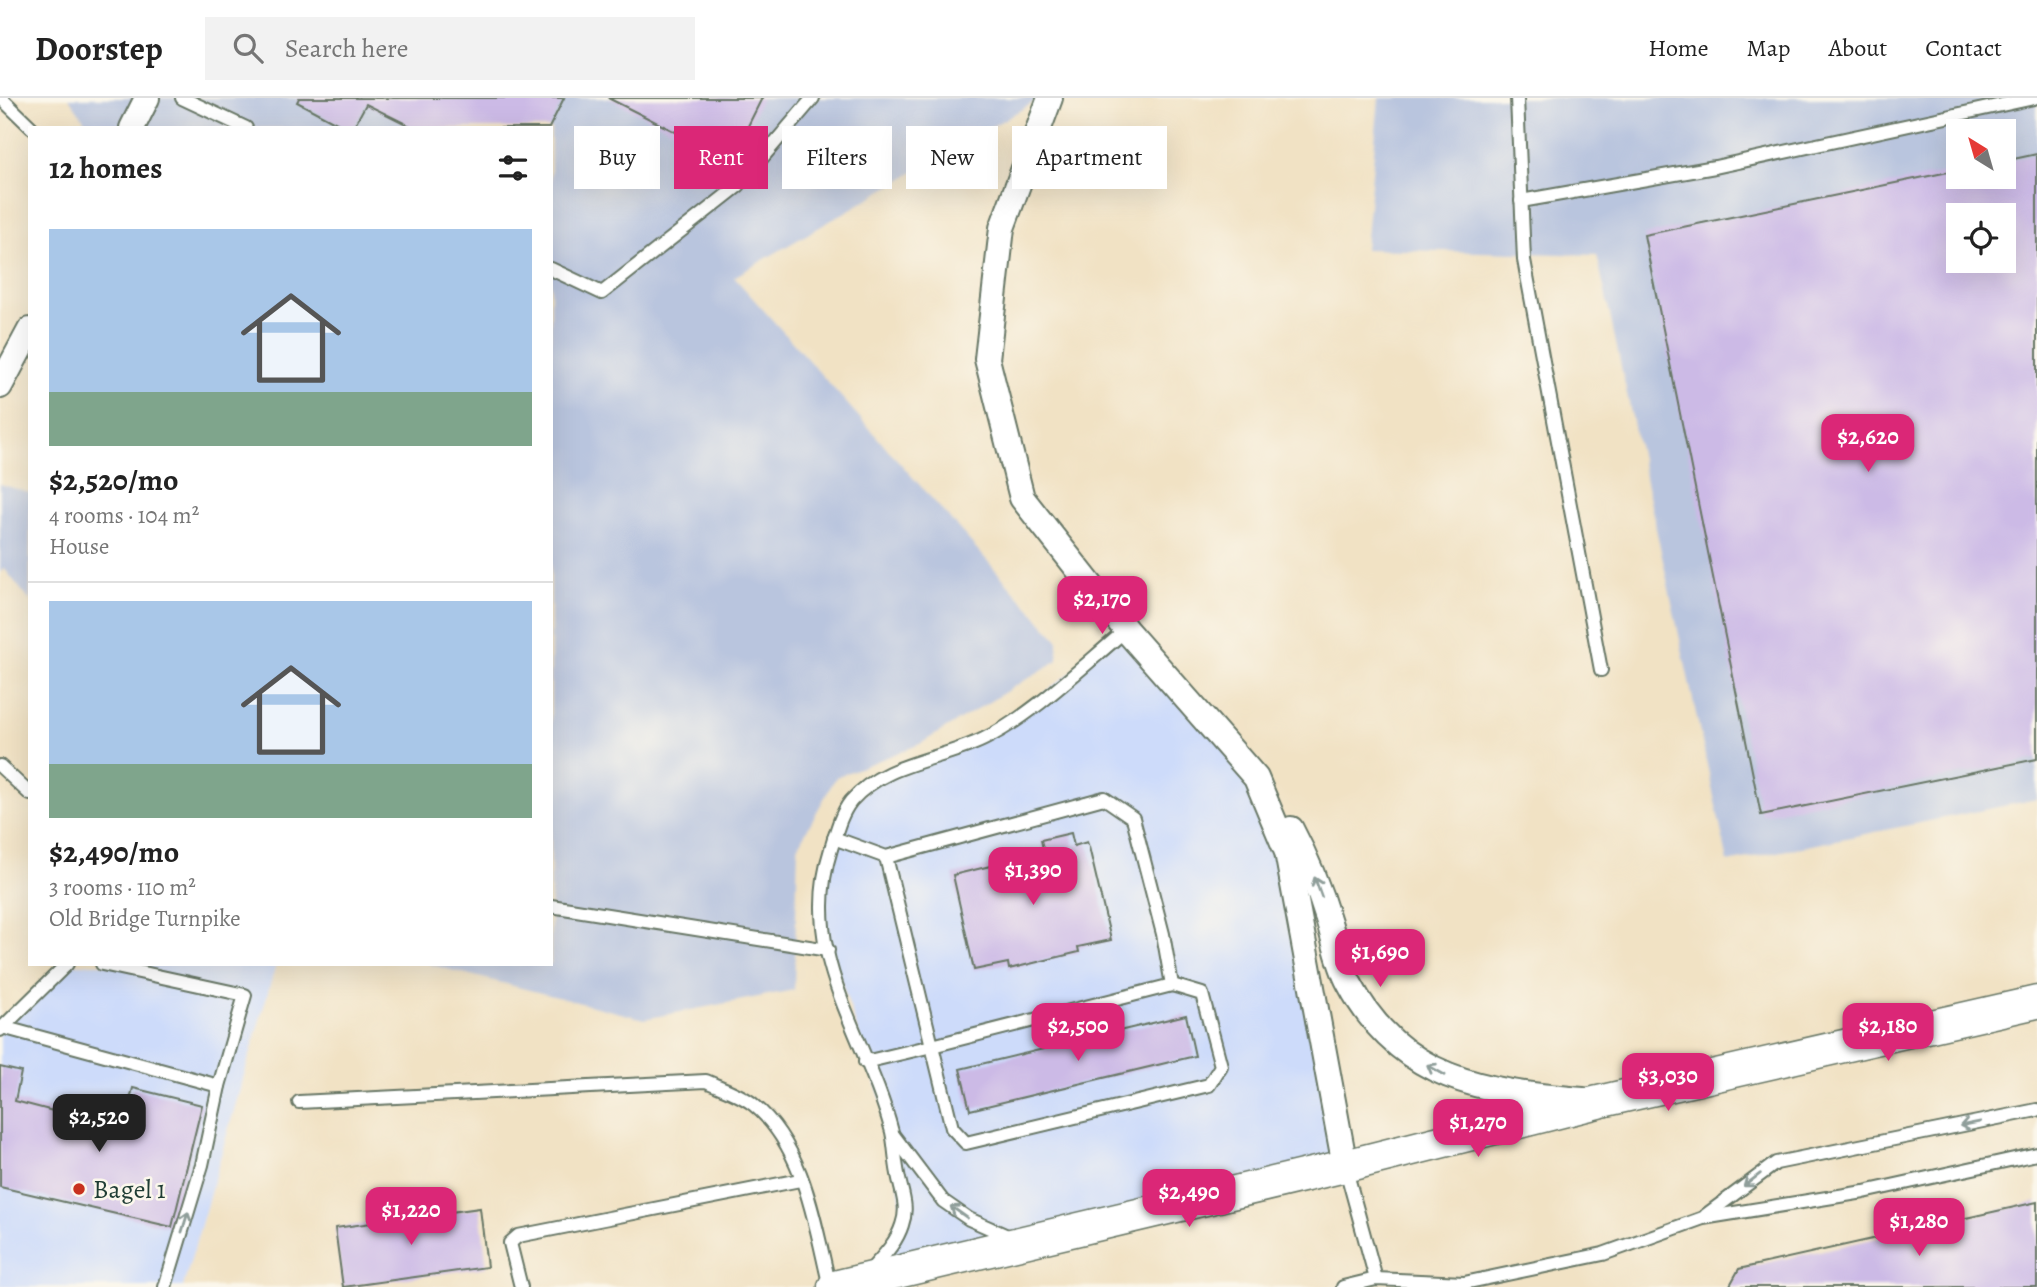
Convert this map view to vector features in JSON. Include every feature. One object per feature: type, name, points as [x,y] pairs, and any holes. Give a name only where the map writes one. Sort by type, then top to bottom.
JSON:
[{"type":"street","points":[[133,126],[147,98]]},
{"type":"street","points":[[1050,98],[1002,228],[987,359],[1022,498],[1126,630],[1256,778],[1286,820],[1309,863],[1348,982],[1394,1046],[1447,1076],[1510,1094],[1598,1102]]},
{"type":"street","points":[[0,386],[28,334]]},
{"type":"street","points":[[1256,778],[1287,852],[1345,1166]]},
{"type":"street","points":[[832,1287],[1345,1166],[1598,1102],[2037,1002]]},
{"type":"lane","points":[[1,98],[30,126]]},
{"type":"lane","points":[[182,98],[242,126]]},
{"type":"lane","points":[[553,270],[602,293],[738,186],[814,98]]},
{"type":"lane","points":[[1517,98],[1524,260],[1601,670]]},
{"type":"lane","points":[[1521,201],[1716,167],[2034,98]]},
{"type":"lane","points":[[864,1278],[894,1242],[903,1224],[906,1203],[898,1175],[892,1133],[837,992],[819,915],[827,860],[840,820],[851,801],[881,775],[984,739],[1044,698],[1126,630]]},
{"type":"lane","points":[[0,766],[28,792]]},
{"type":"lane","points":[[834,838],[886,857],[1104,798],[1133,818],[1168,954],[1172,985]]},
{"type":"lane","points":[[865,1062],[932,1046],[1172,985],[1202,994],[1221,1066],[1209,1086],[966,1143],[952,1128],[932,1046],[886,857]]},
{"type":"lane","points":[[553,906],[828,950]]},
{"type":"lane","points":[[1,1028],[64,966]]},
{"type":"lane","points":[[111,966],[244,995],[219,1086],[202,1165],[165,1287]]},
{"type":"lane","points":[[1,1028],[219,1086]]},
{"type":"lane","points":[[299,1102],[706,1081],[753,1104],[786,1139],[832,1287]]},
{"type":"lane","points":[[1703,1218],[1776,1163],[2037,1110]]},
{"type":"lane","points":[[892,1133],[943,1201],[969,1219],[1021,1242]]},
{"type":"lane","points":[[1343,1287],[1376,1279],[1464,1283],[1603,1254],[1703,1218],[1864,1192],[2037,1154]]},
{"type":"lane","points":[[1345,1166],[1376,1279]]},
{"type":"lane","points":[[521,1287],[510,1243],[518,1236],[800,1180]]},
{"type":"shaded area","points":[[69,98],[1041,98],[993,126],[906,126],[906,177],[892,185],[892,126],[782,126],[782,189],[885,189],[734,277],[1058,640],[1058,660],[920,744],[836,777],[798,846],[794,990],[644,1019],[435,966],[553,966],[553,126],[89,126]]},
{"type":"shaded area","points":[[1379,98],[2037,98],[2037,799],[1728,862],[1597,255],[1365,249]]},
{"type":"shaded area","points":[[0,484],[28,492],[28,598],[4,568],[0,573]]},
{"type":"shaded area","points":[[1126,630],[1256,778],[1287,852],[1345,1166],[864,1277],[903,1224],[892,1133],[819,915],[840,820],[881,775],[984,739]]},
{"type":"shaded area","points":[[65,966],[275,966],[183,1287],[0,1287],[0,1030]]},
{"type":"building","points":[[299,98],[564,98],[550,126],[410,126],[366,104],[354,126],[342,126],[297,102]]},
{"type":"building","points":[[608,98],[762,98],[748,126],[674,126],[674,131]]},
{"type":"building","points":[[2037,154],[2037,759],[1761,815],[1644,235],[1946,172],[1946,189],[2016,189],[2016,158]]},
{"type":"building","points":[[1071,833],[1074,846],[1087,842],[1089,847],[1111,940],[1078,947],[1079,952],[1009,969],[1008,963],[974,970],[953,875],[1044,853],[1041,840]]},
{"type":"building","points":[[1186,1015],[1195,1056],[970,1110],[960,1069]]},
{"type":"building","points":[[0,1067],[21,1072],[15,1101],[122,1129],[133,1088],[202,1105],[172,1227],[0,1187]]},
{"type":"building","points":[[2037,1202],[2037,1287],[1729,1287],[1739,1269]]},
{"type":"building","points":[[480,1208],[487,1267],[343,1287],[335,1228]]},
{"type":"place","name":"Bagel 1","points":[[79,1189]]}]
